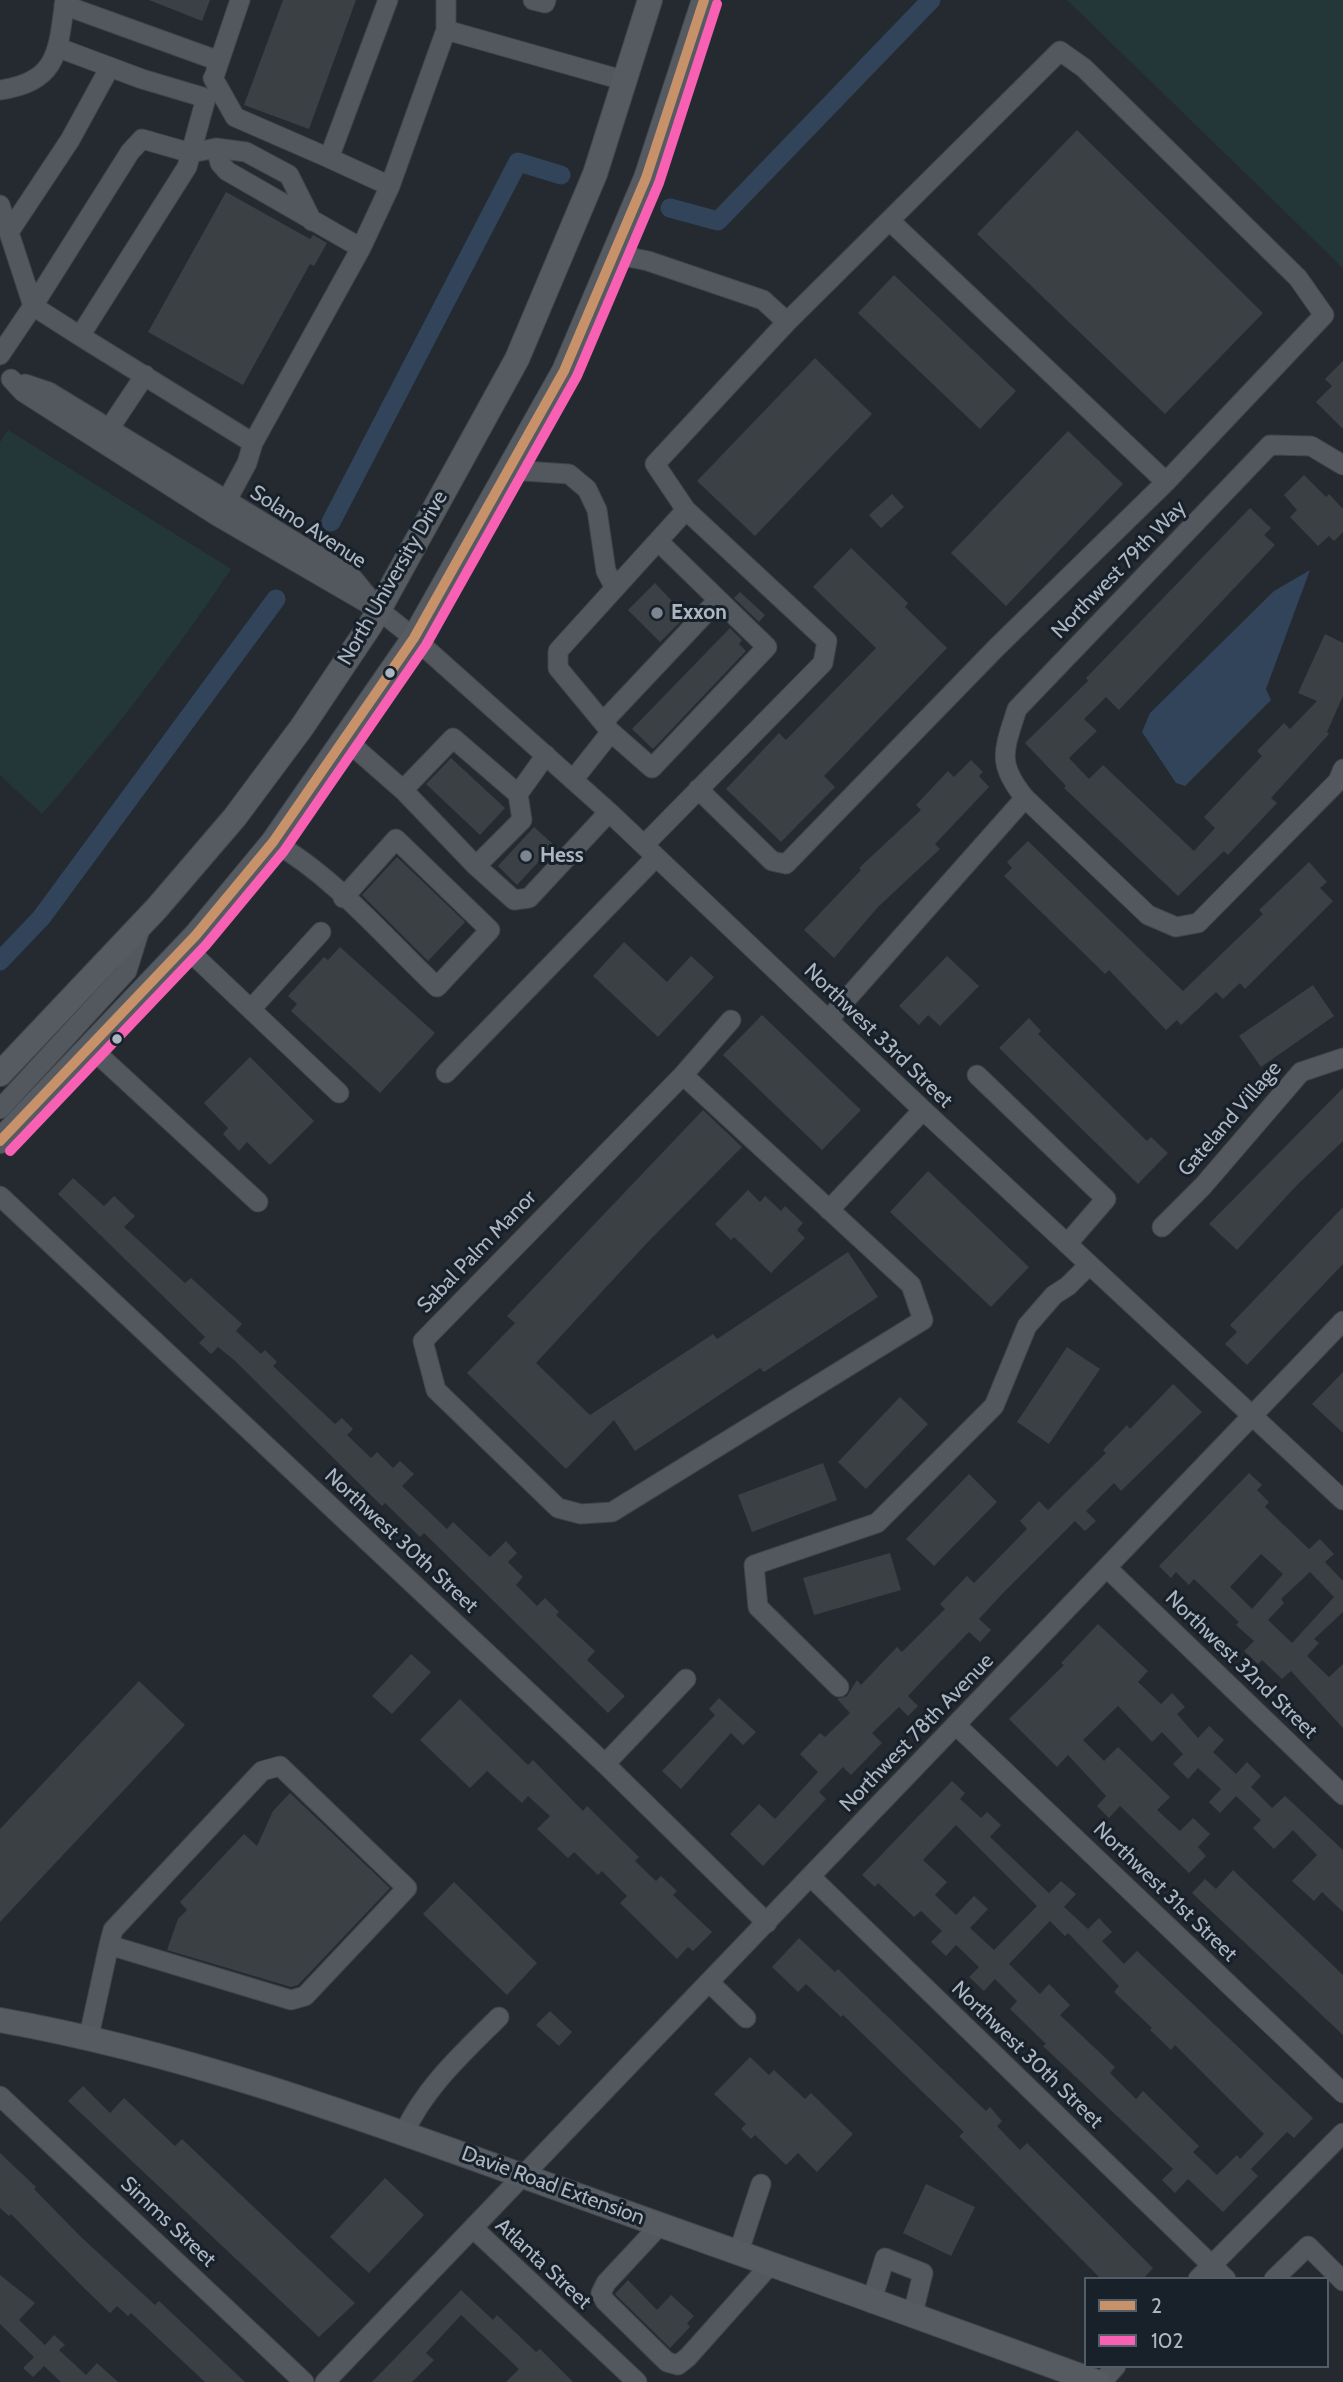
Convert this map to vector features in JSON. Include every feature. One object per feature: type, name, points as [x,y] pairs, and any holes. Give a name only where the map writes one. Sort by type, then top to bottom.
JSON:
[{"type":"main road","name":"North University Drive","points":[[0,1074],[141,925],[265,777],[302,727],[379,610],[517,359],[595,174],[650,0]]},
{"type":"main road","points":[[0,1141],[185,947],[273,842],[414,638],[564,371],[646,178],[704,0]]},
{"type":"main road","name":"Davie Road Extension","points":[[0,2020],[89,2036],[205,2067],[404,2133],[739,2251],[871,2303],[1100,2382]]},
{"type":"street","points":[[80,336],[174,191],[191,153],[206,98],[240,0]]},
{"type":"street","points":[[329,158],[387,0]]},
{"type":"street","points":[[226,502],[247,463],[253,443],[361,248],[390,186],[446,30],[446,0]]},
{"type":"street","points":[[533,0],[545,3],[546,0]]},
{"type":"street","points":[[0,90],[28,84],[47,71],[59,48],[64,3],[216,70],[235,117],[390,186]]},
{"type":"street","points":[[446,30],[626,80]]},
{"type":"street","points":[[59,48],[206,98]]},
{"type":"street","points":[[446,1073],[650,851],[698,789],[823,663],[827,641],[686,510],[655,464],[787,322],[1060,51],[1084,68],[1298,278],[1324,316],[1166,482],[997,648],[786,864],[772,861],[698,789]]},
{"type":"street","points":[[9,232],[70,140],[110,67]]},
{"type":"street","points":[[0,355],[135,144],[142,139],[150,139],[191,153],[216,148],[246,152],[289,175],[312,221]]},
{"type":"street","points":[[216,148],[220,163],[227,171],[361,248]]},
{"type":"street","points":[[0,205],[33,306],[253,443]]},
{"type":"street","points":[[890,221],[1166,482]]},
{"type":"street","points":[[614,254],[648,261],[763,300],[787,322]]},
{"type":"street","points":[[108,429],[145,375]]},
{"type":"street","name":"Solano Avenue","points":[[6,379],[217,516],[379,610]]},
{"type":"street","name":"Solano Avenue","points":[[6,379],[49,392],[351,576],[379,610]]},
{"type":"street","name":"Northwest 79th Way","points":[[1025,798],[1008,778],[1003,752],[1017,709],[1270,445],[1311,446],[1343,465]]},
{"type":"street","points":[[509,470],[569,474],[587,489],[597,510],[606,572],[615,588]]},
{"type":"street","points":[[658,541],[767,647],[652,768],[607,727],[558,668],[558,651],[686,510]]},
{"type":"street","points":[[573,780],[607,727],[718,600]]},
{"type":"street","name":"Northwest 33rd Street","points":[[379,610],[609,812],[923,1110],[1343,1500]]},
{"type":"street","points":[[403,790],[453,738],[518,794],[522,820],[476,866]]},
{"type":"street","points":[[346,740],[403,790],[476,866],[514,900],[529,898],[609,812]]},
{"type":"street","points":[[518,794],[546,755]]},
{"type":"street","points":[[828,1020],[1025,798],[1148,915],[1176,927],[1198,923],[1338,781],[1343,769]]},
{"type":"street","points":[[273,842],[303,859],[343,898],[437,987],[490,930],[396,839],[343,898]]},
{"type":"street","points":[[0,1109],[127,971],[141,925]]},
{"type":"street","points":[[251,1009],[321,932]]},
{"type":"street","points":[[185,947],[339,1093]]},
{"type":"street","points":[[683,1075],[731,1020]]},
{"type":"street","points":[[89,1047],[258,1202]]},
{"type":"street","name":"Gateland Village","points":[[1162,1227],[1203,1186],[1301,1072],[1343,1058]]},
{"type":"street","name":"Sabal Palm Manor","points":[[683,1075],[829,1210],[911,1285],[923,1320],[612,1512],[580,1514],[558,1508],[436,1390],[423,1340],[683,1075]]},
{"type":"street","points":[[976,1075],[1106,1199],[1067,1244]]},
{"type":"street","points":[[829,1210],[923,1110]]},
{"type":"street","name":"Northwest 30th Street","points":[[1,1199],[605,1764],[767,1923]]},
{"type":"street","points":[[839,1687],[758,1607],[754,1565],[877,1523],[994,1406],[1027,1326],[1054,1295],[1068,1286],[1089,1265]]},
{"type":"street","name":"Northwest 78th Avenue","points":[[523,2176],[1343,1321]]},
{"type":"street","name":"Northwest 32nd Street","points":[[1107,1568],[1343,1795]]},
{"type":"street","points":[[605,1764],[686,1679]]},
{"type":"street","name":"Northwest 31st Street","points":[[956,1725],[1343,2093]]},
{"type":"street","points":[[89,2036],[109,1945],[113,1930],[262,1771],[280,1766],[407,1888],[305,1996],[291,2000],[109,1945]]},
{"type":"street","name":"Northwest 30th Street","points":[[811,1877],[1205,2272]]},
{"type":"street","points":[[710,1983],[746,2018]]},
{"type":"street","points":[[404,2133],[424,2098],[499,2017]]},
{"type":"street","name":"Simms Street","points":[[0,2096],[304,2382]]},
{"type":"street","points":[[1205,2272],[1343,2133]]},
{"type":"street","name":"Atlanta Street","points":[[523,2176],[473,2228],[637,2382]]},
{"type":"street","points":[[739,2251],[761,2184]]},
{"type":"street","points":[[661,2224],[606,2283],[601,2293],[604,2301],[667,2362],[678,2365],[688,2357],[771,2264]]},
{"type":"street","points":[[325,2382],[473,2228]]},
{"type":"street","points":[[1276,2277],[1308,2246],[1343,2281]]},
{"type":"street","points":[[871,2303],[885,2258],[923,2273],[912,2317]]},
{"type":"street","points":[[1100,2382],[1114,2368]]},
{"type":"shaded area","points":[[1067,0],[1343,0],[1343,268]]},
{"type":"shaded area","points":[[8,430],[231,569],[140,695],[42,814],[0,775],[0,442]]},
{"type":"water","points":[[1310,570],[1266,689],[1271,700],[1185,786],[1176,783],[1142,732],[1150,713],[1274,591]]},
{"type":"building","points":[[149,0],[210,0],[202,21]]},
{"type":"building","points":[[283,0],[356,0],[309,129],[244,105]]},
{"type":"building","points":[[1077,130],[1263,313],[1165,414],[977,234]]},
{"type":"building","points":[[226,192],[310,239],[313,235],[327,243],[314,266],[310,264],[243,385],[148,332]]},
{"type":"building","points":[[894,275],[1016,391],[980,429],[858,313]]},
{"type":"building","points":[[815,358],[872,414],[755,536],[697,481]]},
{"type":"building","points":[[1343,361],[1343,429],[1316,402],[1332,386],[1325,379]]},
{"type":"building","points":[[1068,431],[1123,484],[1006,606],[951,553]]},
{"type":"building","points":[[1304,475],[1326,497],[1329,494],[1343,509],[1343,532],[1334,541],[1329,536],[1318,546],[1290,517],[1297,510],[1284,495]]},
{"type":"building","points":[[892,494],[904,507],[881,528],[869,515]]},
{"type":"building","points":[[1250,508],[1271,528],[1264,535],[1275,545],[1119,710],[1106,697],[1084,719],[1097,731],[1069,758],[1089,779],[1103,765],[1194,851],[1215,828],[1204,817],[1262,756],[1257,751],[1284,723],[1290,729],[1317,701],[1298,693],[1325,634],[1343,643],[1343,696],[1327,732],[1329,734],[1271,798],[1277,803],[1228,855],[1224,851],[1178,896],[1064,788],[1066,786],[1025,743],[1088,681],[1086,678]]},
{"type":"building","points":[[851,548],[908,603],[905,607],[947,648],[824,776],[835,787],[781,842],[726,789],[779,733],[786,740],[876,648],[813,587]]},
{"type":"building","name":"Exxon","points":[[655,583],[686,616],[660,642],[628,610]]},
{"type":"building","points":[[740,592],[765,615],[759,622],[734,598]]},
{"type":"building","points":[[730,628],[742,640],[739,644],[746,651],[653,749],[632,729]]},
{"type":"building","points":[[451,758],[505,808],[480,835],[426,784]]},
{"type":"building","points":[[971,760],[983,772],[979,776],[989,787],[935,844],[940,849],[878,907],[834,958],[804,930],[861,870],[859,868],[921,810],[916,805],[948,771],[954,777]]},
{"type":"building","name":"Hess","points":[[534,827],[554,845],[517,885],[498,866]]},
{"type":"building","points":[[1028,841],[1183,991],[1263,914],[1259,910],[1309,862],[1327,882],[1320,888],[1333,901],[1245,989],[1240,983],[1223,999],[1216,992],[1181,1025],[1177,1020],[1166,1030],[1109,970],[1105,974],[1004,876],[1012,868],[1007,862]]},
{"type":"building","points":[[397,857],[465,922],[428,961],[362,895]]},
{"type":"building","points":[[624,942],[667,982],[691,956],[714,977],[658,1037],[593,976]]},
{"type":"building","points":[[340,947],[435,1033],[380,1093],[291,1011],[297,1004],[288,996],[324,957],[328,960]]},
{"type":"building","points":[[947,956],[979,986],[940,1026],[928,1015],[919,1025],[899,1006]]},
{"type":"building","points":[[1313,985],[1334,1016],[1261,1067],[1239,1036]]},
{"type":"building","points":[[762,1015],[861,1110],[822,1150],[723,1055]]},
{"type":"building","points":[[1029,1018],[1041,1031],[1038,1034],[1147,1141],[1151,1137],[1168,1153],[1138,1184],[999,1048]]},
{"type":"building","points":[[250,1057],[314,1121],[270,1165],[247,1142],[239,1151],[223,1134],[228,1128],[204,1103]]},
{"type":"building","points":[[1343,1088],[1343,1141],[1298,1184],[1237,1250],[1209,1224]]},
{"type":"building","points":[[703,1110],[742,1147],[646,1244],[536,1363],[590,1415],[713,1334],[717,1339],[848,1252],[878,1297],[764,1372],[760,1368],[635,1451],[614,1420],[566,1469],[467,1373],[515,1323],[507,1316]]},
{"type":"building","points":[[928,1171],[1029,1267],[991,1307],[890,1212]]},
{"type":"building","points":[[73,1178],[104,1206],[114,1196],[135,1216],[124,1227],[185,1283],[191,1278],[242,1324],[236,1331],[261,1354],[265,1350],[277,1362],[273,1366],[335,1424],[342,1418],[353,1429],[347,1435],[371,1458],[377,1452],[393,1468],[400,1461],[414,1474],[402,1486],[447,1529],[453,1522],[490,1557],[506,1541],[517,1553],[508,1562],[523,1577],[516,1585],[537,1606],[545,1598],[559,1612],[556,1615],[595,1651],[587,1660],[625,1696],[608,1713],[424,1533],[420,1537],[385,1503],[382,1506],[234,1360],[218,1347],[211,1354],[199,1343],[205,1337],[58,1194]]},
{"type":"building","points":[[748,1190],[760,1202],[765,1196],[781,1211],[785,1206],[803,1223],[797,1230],[805,1238],[771,1273],[734,1237],[731,1240],[715,1224]]},
{"type":"building","points":[[1343,1207],[1343,1264],[1247,1365],[1225,1344],[1237,1332],[1230,1325]]},
{"type":"building","points":[[1067,1347],[1100,1369],[1049,1444],[1017,1422]]},
{"type":"building","points":[[1343,1372],[1343,1433],[1312,1404]]},
{"type":"building","points":[[1173,1384],[1202,1412],[1121,1491],[1114,1483],[1086,1511],[1096,1521],[1085,1531],[1075,1521],[1003,1593],[979,1619],[991,1630],[980,1642],[969,1632],[938,1664],[908,1696],[918,1706],[908,1716],[899,1707],[872,1733],[882,1743],[851,1775],[843,1767],[819,1792],[826,1799],[763,1866],[730,1834],[759,1804],[775,1819],[818,1772],[800,1754],[820,1733],[825,1737],[850,1713],[837,1699],[847,1696],[857,1680],[861,1685],[897,1647],[902,1652],[945,1609],[940,1604],[967,1576],[974,1583],[1027,1529],[1020,1521],[1039,1501],[1048,1510],[1106,1453],[1103,1450],[1127,1425],[1130,1429]]},
{"type":"building","points":[[900,1397],[928,1424],[866,1489],[838,1462]]},
{"type":"building","points":[[823,1463],[837,1500],[752,1532],[738,1495]]},
{"type":"building","points":[[1249,1473],[1262,1485],[1257,1490],[1269,1502],[1265,1507],[1309,1549],[1320,1539],[1334,1554],[1325,1562],[1343,1581],[1343,1612],[1314,1639],[1319,1643],[1307,1656],[1329,1677],[1343,1664],[1343,1728],[1291,1671],[1282,1679],[1262,1660],[1258,1664],[1244,1651],[1254,1641],[1236,1625],[1239,1622],[1194,1579],[1189,1585],[1176,1572],[1171,1578],[1159,1566]],"holes":[[[1261,1554],[1283,1574],[1252,1609],[1230,1587]],[[1310,1572],[1334,1597],[1292,1643],[1268,1620],[1284,1603],[1281,1599]]]},
{"type":"building","points":[[969,1474],[997,1502],[934,1566],[906,1539]]},
{"type":"building","points":[[890,1553],[901,1590],[814,1615],[803,1578]]},
{"type":"building","points":[[1098,1624],[1148,1671],[1138,1682],[1161,1704],[1172,1693],[1185,1707],[1177,1714],[1198,1738],[1209,1726],[1224,1740],[1213,1752],[1236,1774],[1247,1762],[1261,1776],[1251,1787],[1272,1808],[1285,1796],[1343,1850],[1343,1912],[1322,1892],[1314,1901],[1292,1881],[1317,1855],[1293,1830],[1274,1849],[1253,1828],[1261,1820],[1236,1796],[1220,1813],[1209,1802],[1221,1789],[1198,1768],[1188,1779],[1173,1764],[1183,1754],[1162,1732],[1152,1742],[1118,1706],[1083,1740],[1104,1761],[1118,1747],[1170,1797],[1157,1810],[1180,1831],[1193,1818],[1210,1834],[1198,1847],[1206,1856],[1189,1873],[1120,1806],[1109,1818],[1097,1806],[1106,1796],[1068,1755],[1057,1767],[1009,1719],[1064,1665],[1061,1663]]},
{"type":"building","points":[[411,1654],[431,1672],[392,1714],[372,1696]]},
{"type":"building","points":[[139,1681],[185,1725],[0,1922],[0,1829]]},
{"type":"building","points":[[719,1698],[756,1732],[743,1745],[731,1733],[681,1789],[662,1771],[715,1715],[709,1709]]},
{"type":"building","points":[[460,1699],[528,1765],[533,1760],[583,1811],[587,1806],[639,1857],[635,1861],[656,1881],[661,1876],[677,1891],[673,1895],[712,1932],[693,1951],[688,1947],[677,1959],[620,1903],[627,1896],[602,1871],[598,1875],[574,1852],[568,1858],[537,1829],[550,1816],[528,1796],[522,1803],[487,1771],[470,1788],[420,1740]]},
{"type":"building","points":[[952,1781],[965,1793],[960,1799],[981,1818],[987,1812],[1001,1825],[990,1837],[1049,1893],[1061,1881],[1076,1894],[1064,1907],[1088,1929],[1099,1918],[1112,1932],[1102,1941],[1124,1964],[1137,1951],[1313,2118],[1294,2138],[1287,2132],[1251,2169],[1258,2176],[1223,2212],[1188,2179],[1175,2193],[1162,2180],[1173,2169],[1043,2046],[1046,2044],[1010,2009],[1017,2001],[995,1979],[984,1991],[969,1977],[979,1967],[956,1945],[946,1956],[931,1942],[942,1931],[921,1911],[914,1917],[878,1883],[875,1887],[862,1875]],"holes":[[[956,1825],[1037,1906],[994,1950],[970,1928],[988,1909],[974,1896],[956,1915],[935,1895],[947,1882],[923,1860]],[[1050,1921],[1065,1936],[1068,1933],[1119,1986],[1114,1992],[1152,2028],[1150,2030],[1171,2050],[1175,2045],[1264,2134],[1240,2159],[1237,2155],[1217,2175],[1193,2152],[1199,2146],[1143,2091],[1136,2099],[1110,2073],[1115,2067],[1060,2015],[1070,2005],[1049,1984],[1040,1994],[1009,1964]]]},
{"type":"building","points":[[290,1793],[390,1888],[298,1985],[291,1987],[167,1950],[178,1919],[187,1910],[180,1902],[244,1834],[257,1846],[273,1811]]},
{"type":"building","points":[[1233,1870],[1343,1975],[1343,2035],[1192,1893],[1205,1879],[1216,1889]]},
{"type":"building","points":[[454,1882],[537,1963],[507,1995],[423,1914]]},
{"type":"building","points":[[799,1938],[835,1972],[838,1969],[986,2111],[990,2107],[1002,2121],[997,2126],[1020,2150],[1027,2143],[1153,2268],[1145,2277],[1099,2277],[959,2136],[964,2132],[843,2015],[841,2017],[806,1984],[798,1992],[772,1967]]},
{"type":"building","points":[[550,2011],[572,2032],[559,2046],[536,2025]]},
{"type":"building","points":[[750,2057],[769,2075],[774,2070],[805,2099],[811,2093],[853,2134],[817,2172],[798,2153],[786,2165],[755,2135],[751,2139],[741,2129],[746,2124],[714,2094]]},
{"type":"building","points":[[83,2086],[110,2113],[124,2098],[175,2146],[182,2139],[355,2303],[319,2337],[68,2101]]},
{"type":"building","points":[[0,2153],[36,2187],[34,2189],[81,2237],[155,2305],[159,2301],[245,2382],[205,2382],[131,2313],[128,2316],[117,2306],[110,2313],[11,2214],[9,2216],[0,2208]]},
{"type":"building","points":[[385,2178],[424,2215],[369,2273],[330,2237]]},
{"type":"building","points":[[926,2184],[975,2207],[951,2256],[903,2233]]},
{"type":"building","points":[[0,2275],[35,2303],[19,2320],[45,2345],[54,2335],[65,2345],[59,2350],[86,2375],[97,2363],[118,2382],[61,2382],[44,2366],[33,2377],[23,2368],[34,2357],[0,2324]]},
{"type":"building","points":[[628,2280],[657,2310],[671,2295],[694,2316],[687,2323],[690,2327],[670,2348],[615,2294]]},
{"type":"building","points":[[461,2290],[493,2320],[497,2315],[536,2352],[540,2349],[573,2382],[506,2382],[519,2369],[461,2315],[426,2353],[434,2360],[412,2382],[372,2382]]},
{"type":"waterway","points":[[670,208],[718,221],[931,0]]},
{"type":"waterway","points":[[331,522],[518,162],[561,175]]},
{"type":"waterway","points":[[0,961],[41,918],[276,599]]},
{"type":"transit line","name":"2","points":[[0,1141],[196,935],[273,842],[414,638],[564,371],[646,178],[704,0]]},
{"type":"transit line","name":"102","points":[[10,1151],[206,945],[284,851],[426,645],[577,376],[659,183],[717,4]]},
{"type":"place","name":"Exxon","points":[[657,613]]},
{"type":"place","name":"Hess","points":[[526,856]]}]
